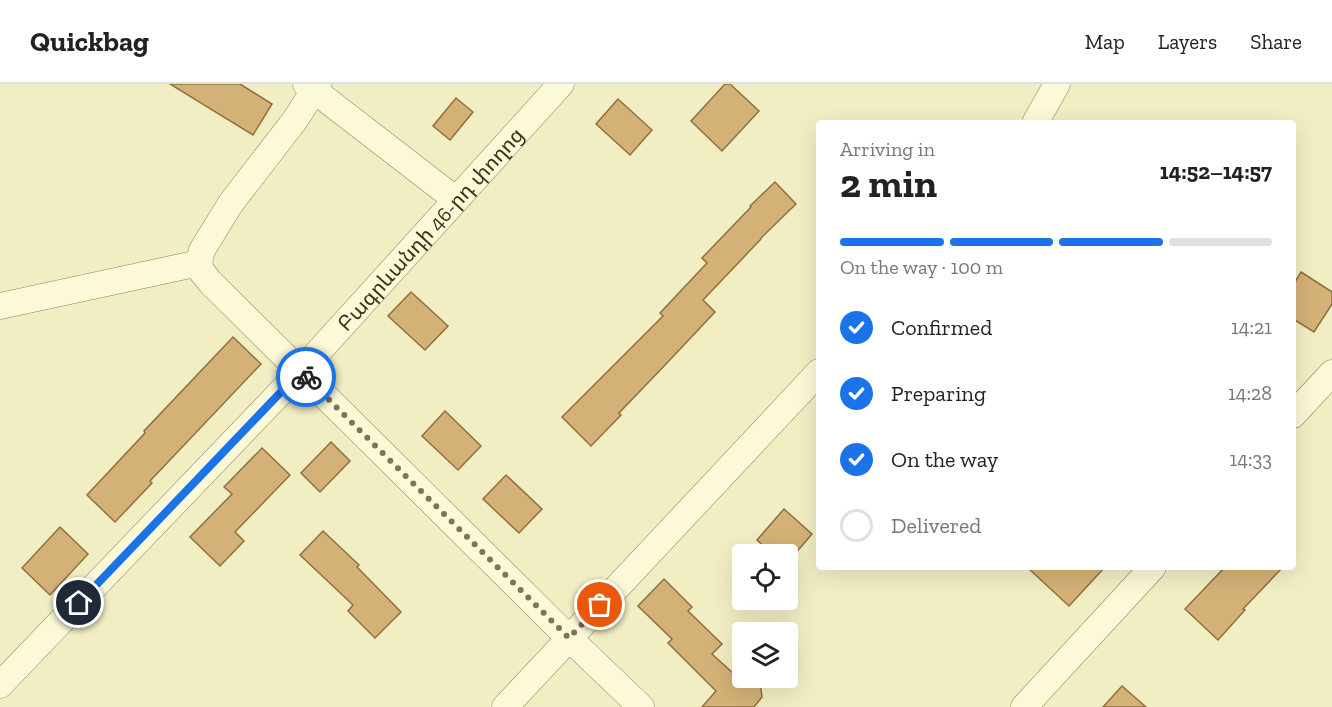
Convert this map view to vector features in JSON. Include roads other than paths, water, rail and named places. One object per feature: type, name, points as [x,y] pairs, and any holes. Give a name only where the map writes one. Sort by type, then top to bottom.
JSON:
[{"type":"street","name":"Բագրևանդի 46-րդ փողոց","points":[[0,686],[301,371],[561,84]]},
{"type":"street","points":[[1037,120],[1057,84]]},
{"type":"street","points":[[455,199],[313,86],[295,120],[231,202],[202,250],[199,263],[202,272],[210,282],[641,707]]},
{"type":"street","points":[[0,306],[199,263]]},
{"type":"street","points":[[1296,412],[1332,373]]},
{"type":"street","points":[[505,707],[816,375]]},
{"type":"street","points":[[1024,707],[1150,570]]}]
